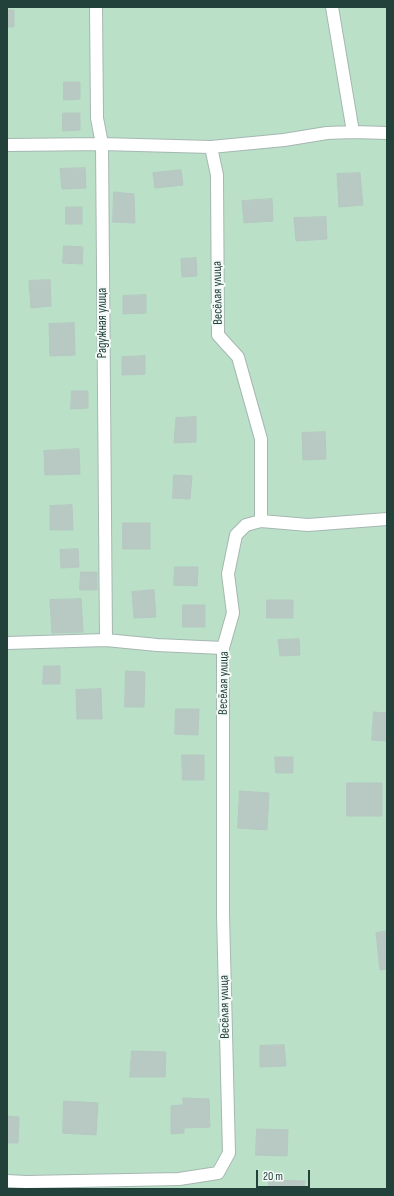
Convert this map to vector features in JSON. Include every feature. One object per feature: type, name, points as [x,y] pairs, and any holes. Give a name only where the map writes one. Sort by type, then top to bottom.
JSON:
[{"type":"street","name":"Радужная улица","points":[[96,7],[96,118],[102,144],[106,640]]},
{"type":"street","points":[[332,7],[352,132]]},
{"type":"street","points":[[7,145],[102,144],[211,147],[284,140],[327,133],[387,133]]},
{"type":"street","name":"Весёлая улица","points":[[7,1181],[26,1182],[179,1179],[218,1172],[229,1153],[224,914],[224,648],[233,613],[228,574],[236,536],[246,525],[261,521],[261,439],[238,357],[218,335],[216,175],[211,147]]},
{"type":"street","points":[[261,521],[308,526],[387,518]]},
{"type":"street","points":[[7,643],[106,640],[156,645],[224,648]]},
{"type":"green space","points":[[7,7],[387,7],[387,1189],[7,1189]]},
{"type":"building","points":[[7,10],[14,10],[14,27],[7,27]]},
{"type":"building","points":[[64,82],[80,82],[80,99],[64,100]]},
{"type":"building","points":[[63,113],[80,113],[80,130],[63,131]]},
{"type":"building","points":[[85,168],[86,188],[62,189],[60,169]]},
{"type":"building","points":[[181,170],[183,185],[155,188],[153,173]]},
{"type":"building","points":[[360,173],[363,205],[339,207],[337,174]]},
{"type":"building","points":[[114,192],[134,194],[135,223],[113,222]]},
{"type":"building","points":[[272,199],[273,221],[244,223],[242,201]]},
{"type":"building","points":[[66,207],[82,207],[82,224],[66,224]]},
{"type":"building","points":[[326,217],[327,239],[296,241],[294,218]]},
{"type":"building","points":[[64,246],[83,247],[82,264],[63,263]]},
{"type":"building","points":[[196,258],[197,276],[182,277],[181,259]]},
{"type":"building","points":[[50,280],[51,306],[31,308],[29,281]]},
{"type":"building","points":[[146,295],[146,313],[123,314],[123,296]]},
{"type":"building","points":[[74,323],[75,355],[50,356],[49,324]]},
{"type":"building","points":[[145,356],[145,374],[122,375],[122,357]]},
{"type":"building","points":[[72,391],[88,391],[88,408],[71,409]]},
{"type":"building","points":[[196,417],[196,442],[174,443],[176,418]]},
{"type":"building","points":[[325,432],[326,459],[303,460],[302,433]]},
{"type":"building","points":[[79,449],[80,474],[45,475],[44,451]]},
{"type":"building","points":[[174,475],[192,476],[190,499],[173,498]]},
{"type":"building","points":[[72,505],[73,530],[50,530],[50,506]]},
{"type":"building","points":[[123,523],[150,523],[150,549],[123,549]]},
{"type":"building","points":[[78,549],[79,567],[61,568],[60,550]]},
{"type":"building","points":[[175,567],[198,567],[197,586],[174,585]]},
{"type":"building","points":[[81,572],[97,572],[97,590],[80,590]]},
{"type":"building","points":[[154,590],[156,617],[134,618],[132,592]]},
{"type":"building","points":[[81,599],[83,632],[52,633],[50,600]]},
{"type":"building","points":[[267,600],[293,600],[293,618],[267,618]]},
{"type":"building","points":[[183,605],[205,605],[205,627],[183,627]]},
{"type":"building","points":[[299,639],[300,655],[280,656],[278,640]]},
{"type":"building","points":[[44,666],[60,666],[60,684],[43,684]]},
{"type":"building","points":[[126,671],[145,672],[144,707],[125,707]]},
{"type":"building","points":[[101,689],[102,719],[77,719],[76,690]]},
{"type":"building","points":[[176,709],[199,709],[198,735],[175,734]]},
{"type":"building","points":[[374,712],[387,713],[387,741],[372,740]]},
{"type":"building","points":[[182,755],[204,755],[204,780],[183,780]]},
{"type":"building","points":[[275,757],[293,757],[293,773],[276,773]]},
{"type":"building","points":[[347,783],[382,783],[382,816],[347,816]]},
{"type":"building","points":[[240,791],[269,793],[267,830],[238,828]]},
{"type":"building","points":[[387,931],[387,969],[380,970],[376,933]]},
{"type":"building","points":[[284,1045],[286,1066],[260,1067],[260,1046]]},
{"type":"building","points":[[132,1051],[166,1052],[165,1077],[130,1077]]},
{"type":"building","points":[[183,1098],[209,1099],[210,1127],[184,1128],[184,1133],[171,1134],[171,1106],[183,1105]]},
{"type":"building","points":[[64,1101],[98,1103],[96,1135],[63,1133]]},
{"type":"building","points":[[7,1116],[19,1117],[18,1143],[7,1143]]},
{"type":"building","points":[[257,1129],[288,1130],[287,1156],[256,1155]]},
{"type":"building","points":[[269,1180],[305,1181],[304,1189],[269,1189]]}]
